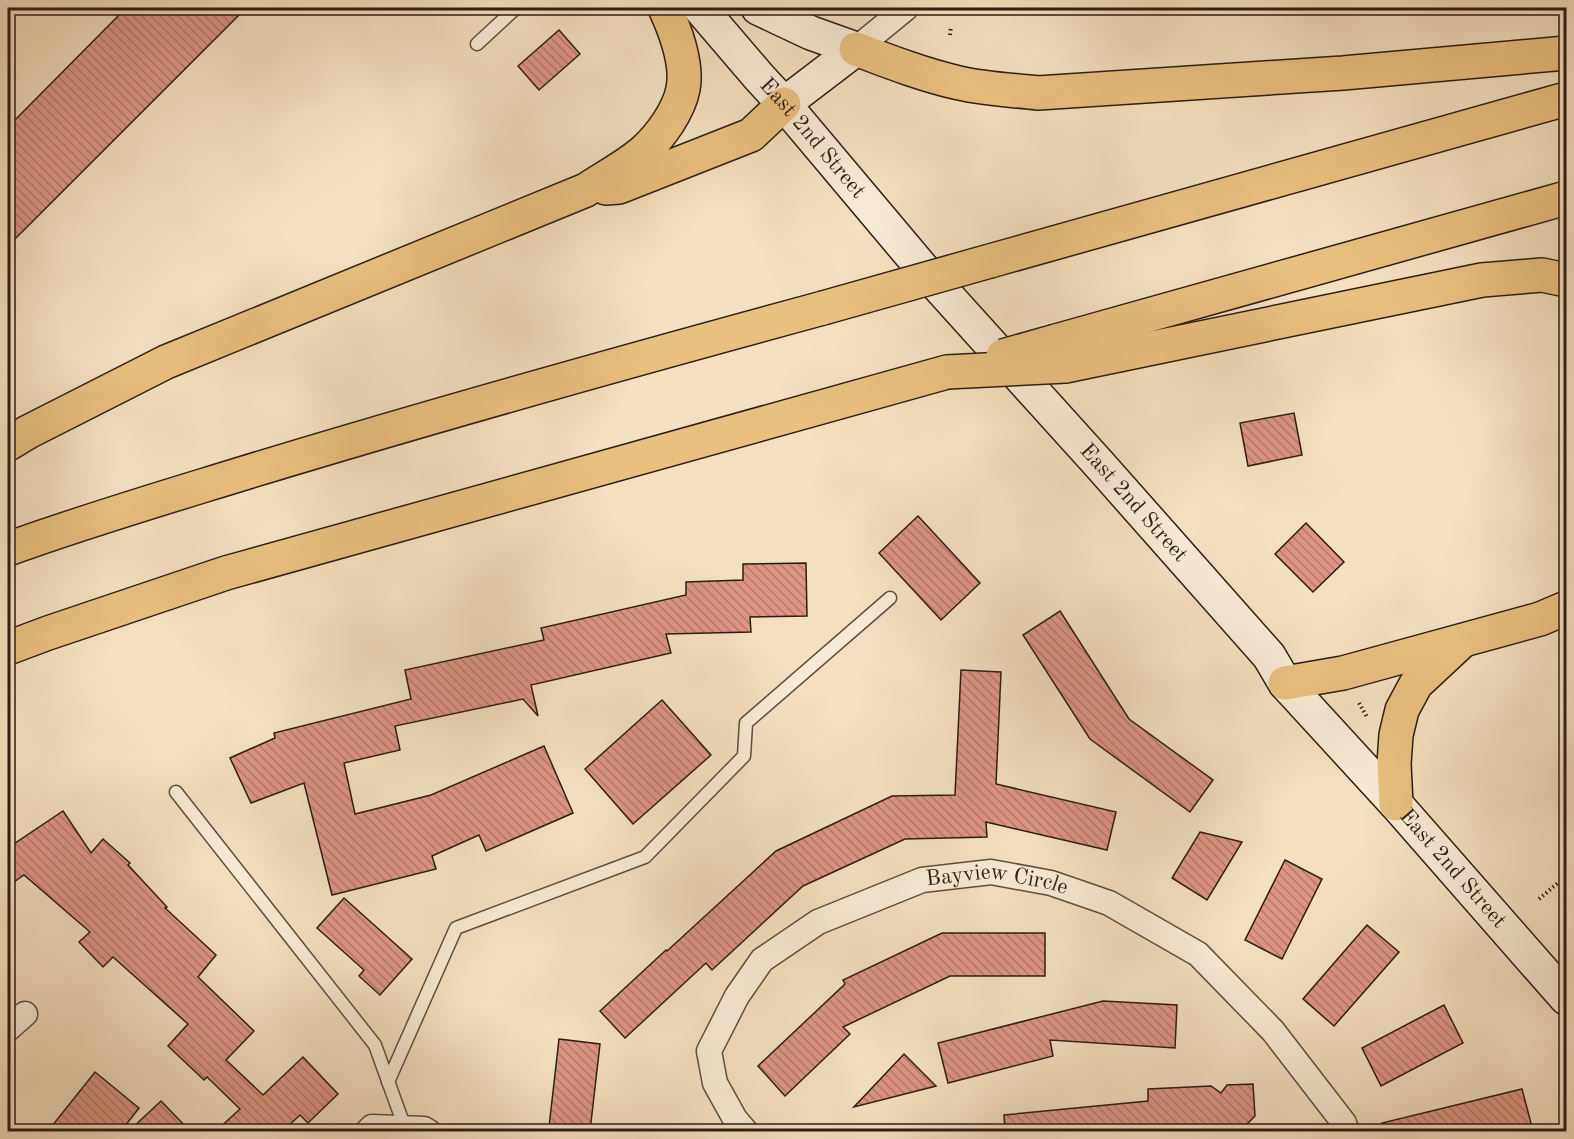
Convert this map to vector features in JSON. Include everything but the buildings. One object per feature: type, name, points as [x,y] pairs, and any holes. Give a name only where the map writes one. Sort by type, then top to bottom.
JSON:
[{"type":"highway","points":[[8,444],[166,362],[586,190],[645,150],[670,122],[683,89],[684,64],[672,23],[665,8]]},
{"type":"highway","points":[[856,49],[906,69],[960,83],[1038,93],[1331,74],[1566,52]]},
{"type":"highway","points":[[8,549],[75,525],[322,449],[1566,99]]},
{"type":"highway","points":[[586,190],[619,187],[752,135],[784,104]]},
{"type":"highway","points":[[1060,353],[1566,198]]},
{"type":"highway","points":[[8,648],[226,573],[947,372],[1482,280],[1542,275],[1566,280]]},
{"type":"highway","points":[[1285,683],[1343,673],[1540,619],[1566,608]]},
{"type":"highway","points":[[1396,804],[1394,764],[1396,735],[1402,710],[1416,684],[1463,640]]},
{"type":"main road","name":"East 2nd Street","points":[[700,8],[922,268],[1269,656],[1285,683],[1396,804],[1566,998]]},
{"type":"main road","points":[[758,8],[811,33],[856,49]]},
{"type":"main road","points":[[784,104],[856,49]]},
{"type":"street","points":[[856,49],[906,8]]},
{"type":"street","name":"Bayview Circle","points":[[746,1131],[735,1119],[716,1083],[709,1051],[737,996],[762,960],[818,922],[922,880],[991,872],[1051,883],[1109,903],[1198,954],[1273,1031],[1344,1123],[1347,1131]]},
{"type":"street","points":[[368,1131],[372,1127],[429,1131]]},
{"type":"lane","points":[[477,44],[516,8]]},
{"type":"lane","points":[[388,1083],[456,928],[645,857],[744,756],[746,723],[890,598]]},
{"type":"lane","points":[[176,792],[375,1045],[405,1128]]},
{"type":"path","points":[[950,35],[951,26]]},
{"type":"path","points":[[1539,898],[1566,876]]}]
